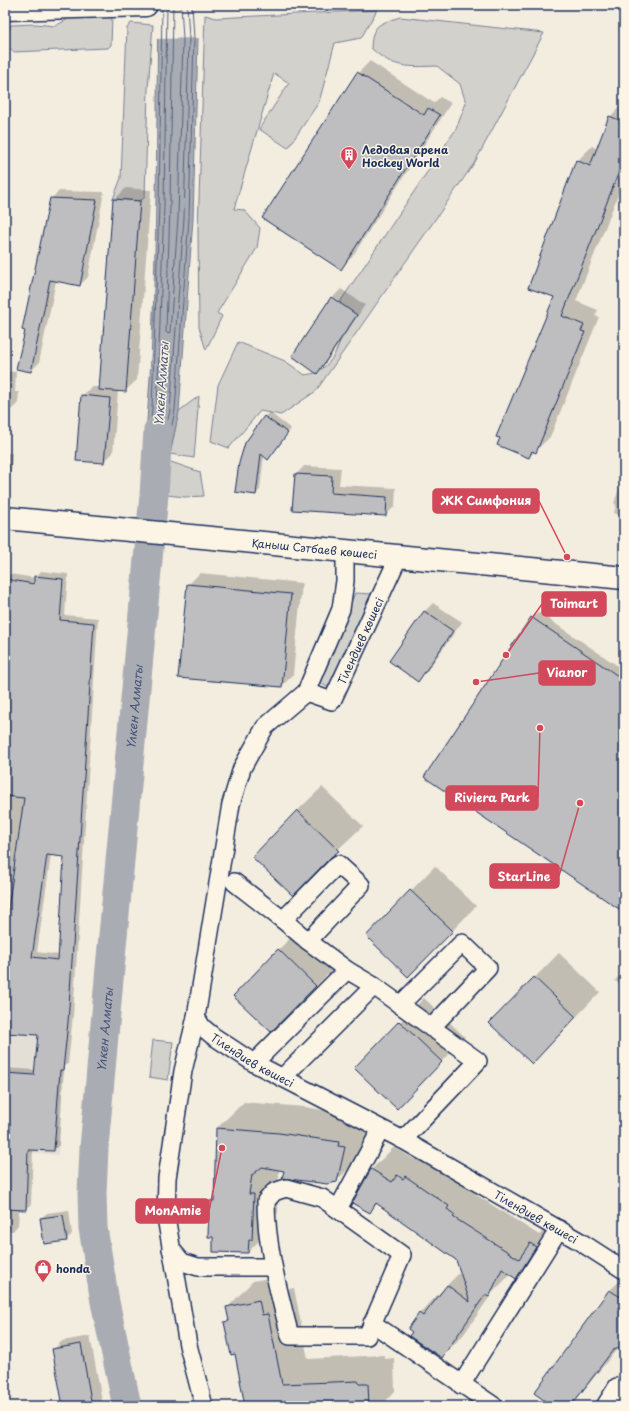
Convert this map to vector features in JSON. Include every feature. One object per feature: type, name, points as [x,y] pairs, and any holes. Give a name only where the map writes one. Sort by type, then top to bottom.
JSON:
[{"type":"main road","points":[[5,9],[145,5]]},
{"type":"main road","name":"Қаныш Сәтбаев көшесі","points":[[5,518],[624,578]]},
{"type":"street","points":[[204,1406],[188,1345],[166,1217],[167,1178],[183,1071],[196,1017],[231,804],[242,768],[265,727],[306,692],[341,609],[345,581],[345,551]]},
{"type":"street","name":"Тілендиев көшесі","points":[[306,692],[332,701],[400,556]]},
{"type":"street","points":[[283,920],[338,864],[361,884],[308,941]]},
{"type":"street","points":[[234,882],[347,970],[374,986],[478,1060],[403,1140]]},
{"type":"street","points":[[400,1005],[462,943],[488,968],[431,1028]]},
{"type":"street","points":[[254,1063],[347,970]]},
{"type":"street","points":[[282,1078],[374,986]]},
{"type":"street","name":"Тілендиев көшесі","points":[[196,1017],[202,1027],[213,1036],[254,1063],[403,1140],[559,1229],[624,1270]]},
{"type":"street","points":[[338,1209],[381,1129]]},
{"type":"street","points":[[286,1188],[305,1192],[322,1198],[338,1209],[402,1255],[367,1336],[290,1336],[272,1267],[266,1217],[266,1201],[274,1192],[286,1188]]},
{"type":"street","points":[[461,1385],[559,1229]]},
{"type":"street","points":[[171,1249],[182,1262],[198,1267],[272,1267]]},
{"type":"street","points":[[372,1323],[494,1406]]},
{"type":"street","points":[[605,1406],[617,1387],[624,1386]]},
{"type":"shaded area","points":[[377,10],[361,38],[335,43],[319,102],[288,148],[259,129],[289,83],[274,73],[234,209],[244,210],[260,228],[257,248],[217,313],[222,316],[206,350],[199,327],[198,230],[205,15],[216,18]]},
{"type":"shaded area","points":[[112,17],[111,45],[108,48],[13,52],[8,46],[8,35],[11,25],[36,24],[55,26],[70,18]]},
{"type":"shaded area","points":[[400,17],[544,33],[475,162],[316,391],[281,415],[260,411],[229,448],[211,441],[218,385],[238,342],[285,361],[305,375],[317,372],[332,359],[340,341],[342,331],[342,311],[340,302],[456,129],[466,103],[460,84],[437,66],[418,67],[394,63],[379,55],[371,48],[375,29],[387,21]]},
{"type":"shaded area","points":[[131,23],[153,25],[148,89],[145,197],[140,201],[113,199],[121,178],[127,28]]},
{"type":"shaded area","points":[[199,396],[194,458],[170,454],[179,411]]},
{"type":"shaded area","points":[[168,461],[200,472],[204,496],[185,497],[167,495]]},
{"type":"shaded area","points":[[355,593],[372,594],[330,688],[317,682]]},
{"type":"shaded area","points":[[5,1018],[68,1022],[63,1070],[58,1155],[5,1151]]},
{"type":"shaded area","points":[[153,1040],[173,1042],[168,1080],[149,1077]]},
{"type":"water","points":[[158,5],[196,5],[198,38],[193,219],[179,411],[167,469],[143,467],[148,410],[154,294]]},
{"type":"pier","points":[[156,5],[198,5],[200,38],[155,39]]},
{"type":"building","name":"Ледовая арена Hockey World","points":[[357,72],[424,115],[428,108],[440,115],[341,270],[262,218]]},
{"type":"building","points":[[609,116],[624,122],[624,159],[562,316],[584,325],[581,331],[585,332],[536,453],[532,451],[529,458],[497,445],[500,438],[496,437],[554,297],[528,288],[576,160],[590,166]]},
{"type":"building","points":[[50,198],[97,200],[80,286],[50,280],[31,372],[16,369],[25,331],[22,330]]},
{"type":"building","points":[[113,199],[140,201],[126,392],[99,390]]},
{"type":"building","points":[[331,297],[357,315],[317,374],[292,356]]},
{"type":"building","points":[[81,395],[110,398],[104,463],[76,461]]},
{"type":"building","points":[[264,416],[288,433],[268,460],[261,454],[256,495],[235,492],[239,463],[245,443]]},
{"type":"building","points":[[295,474],[332,476],[331,493],[387,497],[386,516],[292,510]]},
{"type":"building","points":[[34,576],[63,579],[60,620],[94,623],[68,1022],[63,1070],[60,1070],[54,1151],[28,1150],[26,1210],[5,1209],[5,1073],[34,1075],[38,1035],[5,1033],[5,930],[24,798],[5,796],[5,579],[34,584]],"holes":[[[47,855],[64,857],[58,960],[32,957]]]},
{"type":"building","points":[[187,584],[291,594],[282,687],[178,678]]},
{"type":"building","points":[[424,611],[453,631],[418,682],[389,661]]},
{"type":"building","points":[[531,617],[624,680],[624,901],[619,909],[424,777]]},
{"type":"building","points":[[297,810],[339,851],[331,857],[293,896],[252,857]]},
{"type":"building","points":[[410,890],[453,931],[408,977],[366,936]]},
{"type":"building","points":[[278,949],[316,986],[271,1032],[233,996]]},
{"type":"building","points":[[534,977],[576,1017],[532,1064],[489,1023]]},
{"type":"building","points":[[399,1021],[442,1062],[397,1109],[354,1068]]},
{"type":"building","points":[[216,1128],[279,1133],[339,1142],[338,1146],[345,1147],[337,1182],[327,1184],[282,1178],[284,1171],[262,1167],[252,1175],[249,1194],[254,1194],[252,1240],[249,1240],[248,1253],[213,1252],[213,1237],[208,1237],[209,1201],[214,1201]]},
{"type":"building","points":[[371,1169],[392,1182],[397,1175],[403,1179],[405,1176],[449,1206],[447,1209],[455,1215],[453,1217],[519,1259],[530,1243],[536,1247],[516,1279],[502,1269],[489,1297],[485,1295],[442,1358],[409,1336],[412,1332],[408,1329],[419,1313],[423,1316],[447,1285],[470,1302],[456,1260],[376,1203],[370,1213],[352,1203]]},
{"type":"building","points":[[63,1215],[67,1241],[44,1244],[40,1218]]},
{"type":"building","points":[[609,1290],[624,1299],[624,1347],[613,1350],[571,1406],[552,1406],[534,1393]]},
{"type":"building","points":[[259,1300],[262,1315],[268,1314],[282,1384],[358,1381],[359,1384],[368,1384],[369,1406],[245,1406],[235,1354],[231,1355],[224,1322],[229,1321],[226,1307]]},
{"type":"building","points":[[81,1344],[92,1406],[63,1406],[52,1349]]},
{"type":"waterway","name":"Үлкен Алматы","points":[[127,1406],[105,1302],[93,1228],[92,1194],[94,1148],[154,495],[158,430]]},
{"type":"place","name":"Ледовая арена Hockey World","points":[[349,170]]},
{"type":"place","name":"ЖК Симфония","points":[[567,557]]},
{"type":"place","name":"Toimart","points":[[506,655]]},
{"type":"place","name":"Vianor","points":[[476,682]]},
{"type":"place","name":"Riviera Park","points":[[540,728]]},
{"type":"place","name":"StarLine","points":[[580,803]]},
{"type":"place","name":"MonAmie","points":[[222,1148]]},
{"type":"place","name":"honda","points":[[43,1283]]}]
